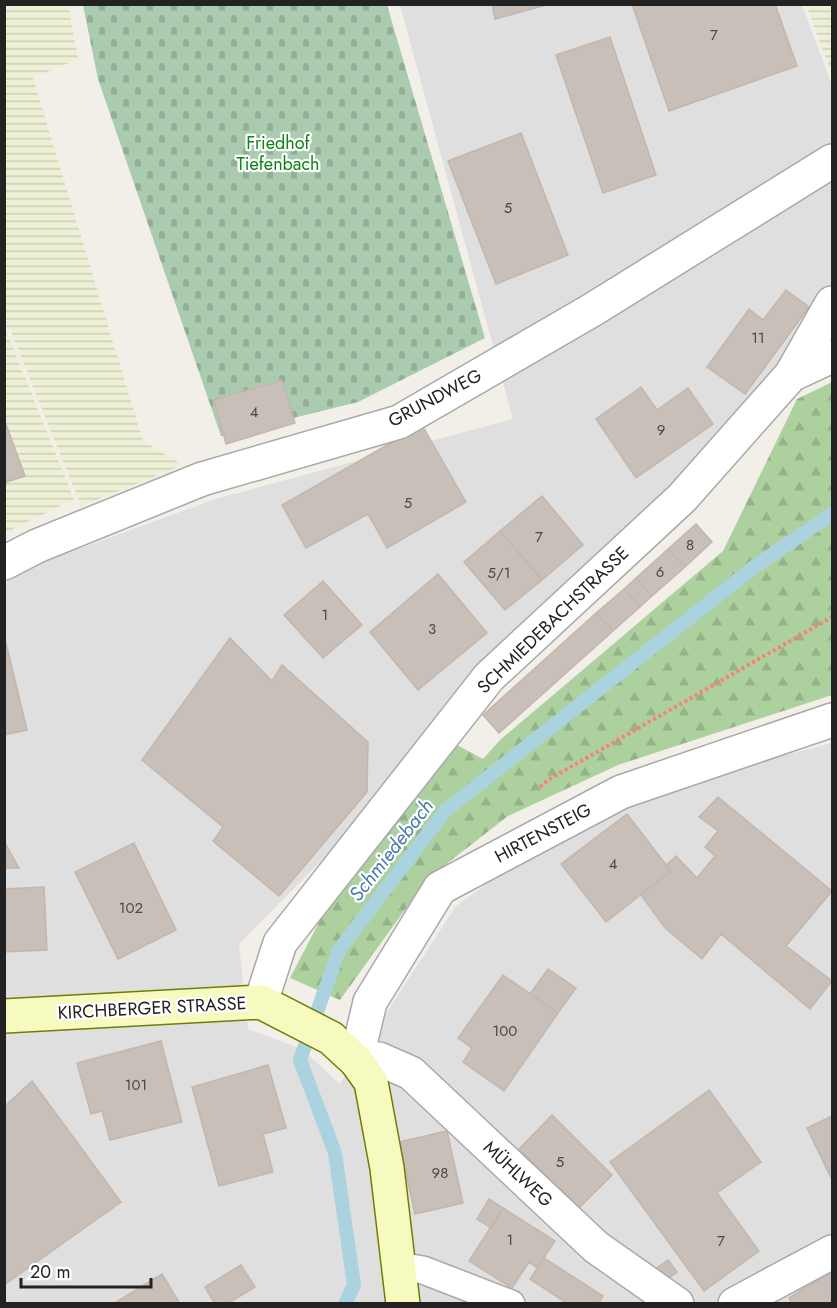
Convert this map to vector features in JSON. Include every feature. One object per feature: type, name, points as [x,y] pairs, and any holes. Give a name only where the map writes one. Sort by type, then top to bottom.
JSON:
[{"type":"main road","name":"KIRCHBERGER STRASSE","points":[[4,1016],[271,1007]]},
{"type":"main road","points":[[271,1007],[331,1038],[356,1061],[371,1082],[387,1168],[403,1304]]},
{"type":"street","name":"GRUNDWEG","points":[[4,563],[38,546],[202,479],[399,422],[592,310],[832,161]]},
{"type":"street","name":"SCHMIEDEBACHSTRASSE","points":[[271,1007],[280,943],[489,677],[682,498],[791,375],[832,303]]},
{"type":"street","name":"SCHMIEDEBACHSTRASSE","points":[[791,375],[832,356]]},
{"type":"street","name":"HIRTENSTEIG","points":[[356,1061],[370,1002],[440,888],[621,792],[832,720]]},
{"type":"street","name":"MÜHLWEG","points":[[356,1061],[379,1059],[411,1073],[596,1247],[677,1304]]},
{"type":"street","points":[[735,1304],[832,1252]]},
{"type":"lane","points":[[398,1266],[423,1270],[511,1304]]},
{"type":"path","points":[[539,788],[548,780],[832,617]]},
{"type":"shaded area","points":[[400,5],[802,5],[832,85],[832,345],[239,944],[248,1029],[302,1049],[340,1084],[456,906],[524,857],[647,791],[832,743],[832,1303],[5,1304],[5,583],[33,566],[215,499],[513,419]]},
{"type":"green space","points":[[4,5],[68,5],[78,59],[33,78],[143,441],[183,465],[81,506],[10,329],[5,331]]},
{"type":"green space","name":"Friedhof Tiefenbach","points":[[83,5],[387,5],[485,338],[358,402],[221,436],[98,79]]},
{"type":"green space","points":[[806,5],[832,5],[832,74]]},
{"type":"green space","points":[[7,333],[74,499],[5,533],[4,334]]},
{"type":"green space","points":[[832,382],[832,695],[618,765],[508,816],[427,879],[340,1000],[290,978],[353,857],[457,745],[483,759],[500,740],[723,551],[797,399]]},
{"type":"building","points":[[492,4],[550,4],[495,19]]},
{"type":"building","points":[[632,4],[775,4],[797,66],[669,111]]},
{"type":"building","points":[[610,37],[656,175],[603,193],[556,55]]},
{"type":"building","points":[[521,133],[568,255],[496,284],[448,161]]},
{"type":"building","points":[[786,290],[809,307],[745,394],[707,367],[749,309],[763,320]]},
{"type":"building","points":[[282,380],[295,423],[226,444],[214,400]]},
{"type":"building","points":[[641,387],[657,410],[688,388],[713,424],[636,478],[596,419]]},
{"type":"building","points":[[4,419],[25,476],[4,483]]},
{"type":"building","points":[[422,425],[466,502],[387,548],[368,514],[306,548],[282,505]]},
{"type":"building","points":[[542,496],[583,545],[542,580],[500,531]]},
{"type":"building","points":[[696,524],[712,542],[685,567],[668,549]]},
{"type":"building","points":[[500,531],[542,580],[505,610],[464,562]]},
{"type":"building","points":[[668,549],[685,567],[652,596],[636,578]]},
{"type":"building","points":[[438,574],[487,633],[418,690],[370,632]]},
{"type":"building","points":[[636,578],[652,596],[640,607],[624,589]]},
{"type":"building","points":[[323,581],[362,625],[323,658],[284,615]]},
{"type":"building","points":[[624,589],[640,607],[613,631],[596,613]]},
{"type":"building","points":[[596,613],[613,631],[499,733],[483,715]]},
{"type":"building","points":[[4,635],[27,730],[4,735]]},
{"type":"building","points":[[230,638],[272,681],[282,665],[368,742],[367,792],[279,896],[213,841],[223,827],[142,760]]},
{"type":"building","points":[[718,797],[832,891],[786,946],[832,981],[810,1009],[721,934],[702,959],[665,928],[641,895],[671,871],[666,865],[676,856],[697,878],[715,856],[705,847],[718,831],[699,817]]},
{"type":"building","points":[[627,814],[671,871],[606,922],[561,864]]},
{"type":"building","points":[[4,841],[19,868],[4,868]]},
{"type":"building","points":[[134,843],[176,930],[118,959],[75,872]]},
{"type":"building","points":[[44,887],[47,950],[4,952],[4,889]]},
{"type":"building","points":[[548,969],[576,988],[558,1013],[530,994]]},
{"type":"building","points":[[503,975],[558,1013],[504,1091],[463,1062],[472,1048],[458,1038]]},
{"type":"building","points":[[161,1041],[182,1122],[110,1140],[102,1111],[91,1114],[77,1063]]},
{"type":"building","points":[[268,1065],[286,1128],[263,1134],[273,1172],[219,1186],[192,1087]]},
{"type":"building","points":[[32,1081],[121,1202],[4,1285],[4,1107]]},
{"type":"building","points":[[709,1090],[761,1162],[717,1193],[759,1251],[704,1291],[610,1162]]},
{"type":"building","points":[[552,1115],[612,1175],[579,1208],[519,1149]]},
{"type":"building","points":[[832,1116],[832,1180],[807,1128]]},
{"type":"building","points":[[447,1131],[463,1203],[415,1214],[399,1142]]},
{"type":"building","points":[[489,1199],[503,1208],[491,1228],[477,1219]]},
{"type":"building","points":[[503,1208],[555,1241],[537,1268],[529,1262],[512,1288],[469,1261]]},
{"type":"building","points":[[544,1258],[603,1296],[598,1304],[568,1304],[530,1279]]},
{"type":"building","points":[[668,1260],[677,1272],[663,1282],[654,1270]]},
{"type":"building","points":[[241,1265],[255,1287],[227,1304],[215,1304],[205,1287]]},
{"type":"building","points":[[832,1271],[832,1304],[792,1304],[789,1298]]},
{"type":"building","points":[[162,1274],[180,1304],[113,1304]]},
{"type":"waterway","name":"Schmiedebach","points":[[345,1304],[354,1285],[335,1153],[300,1060],[339,950],[445,811],[754,567],[832,514]]}]
